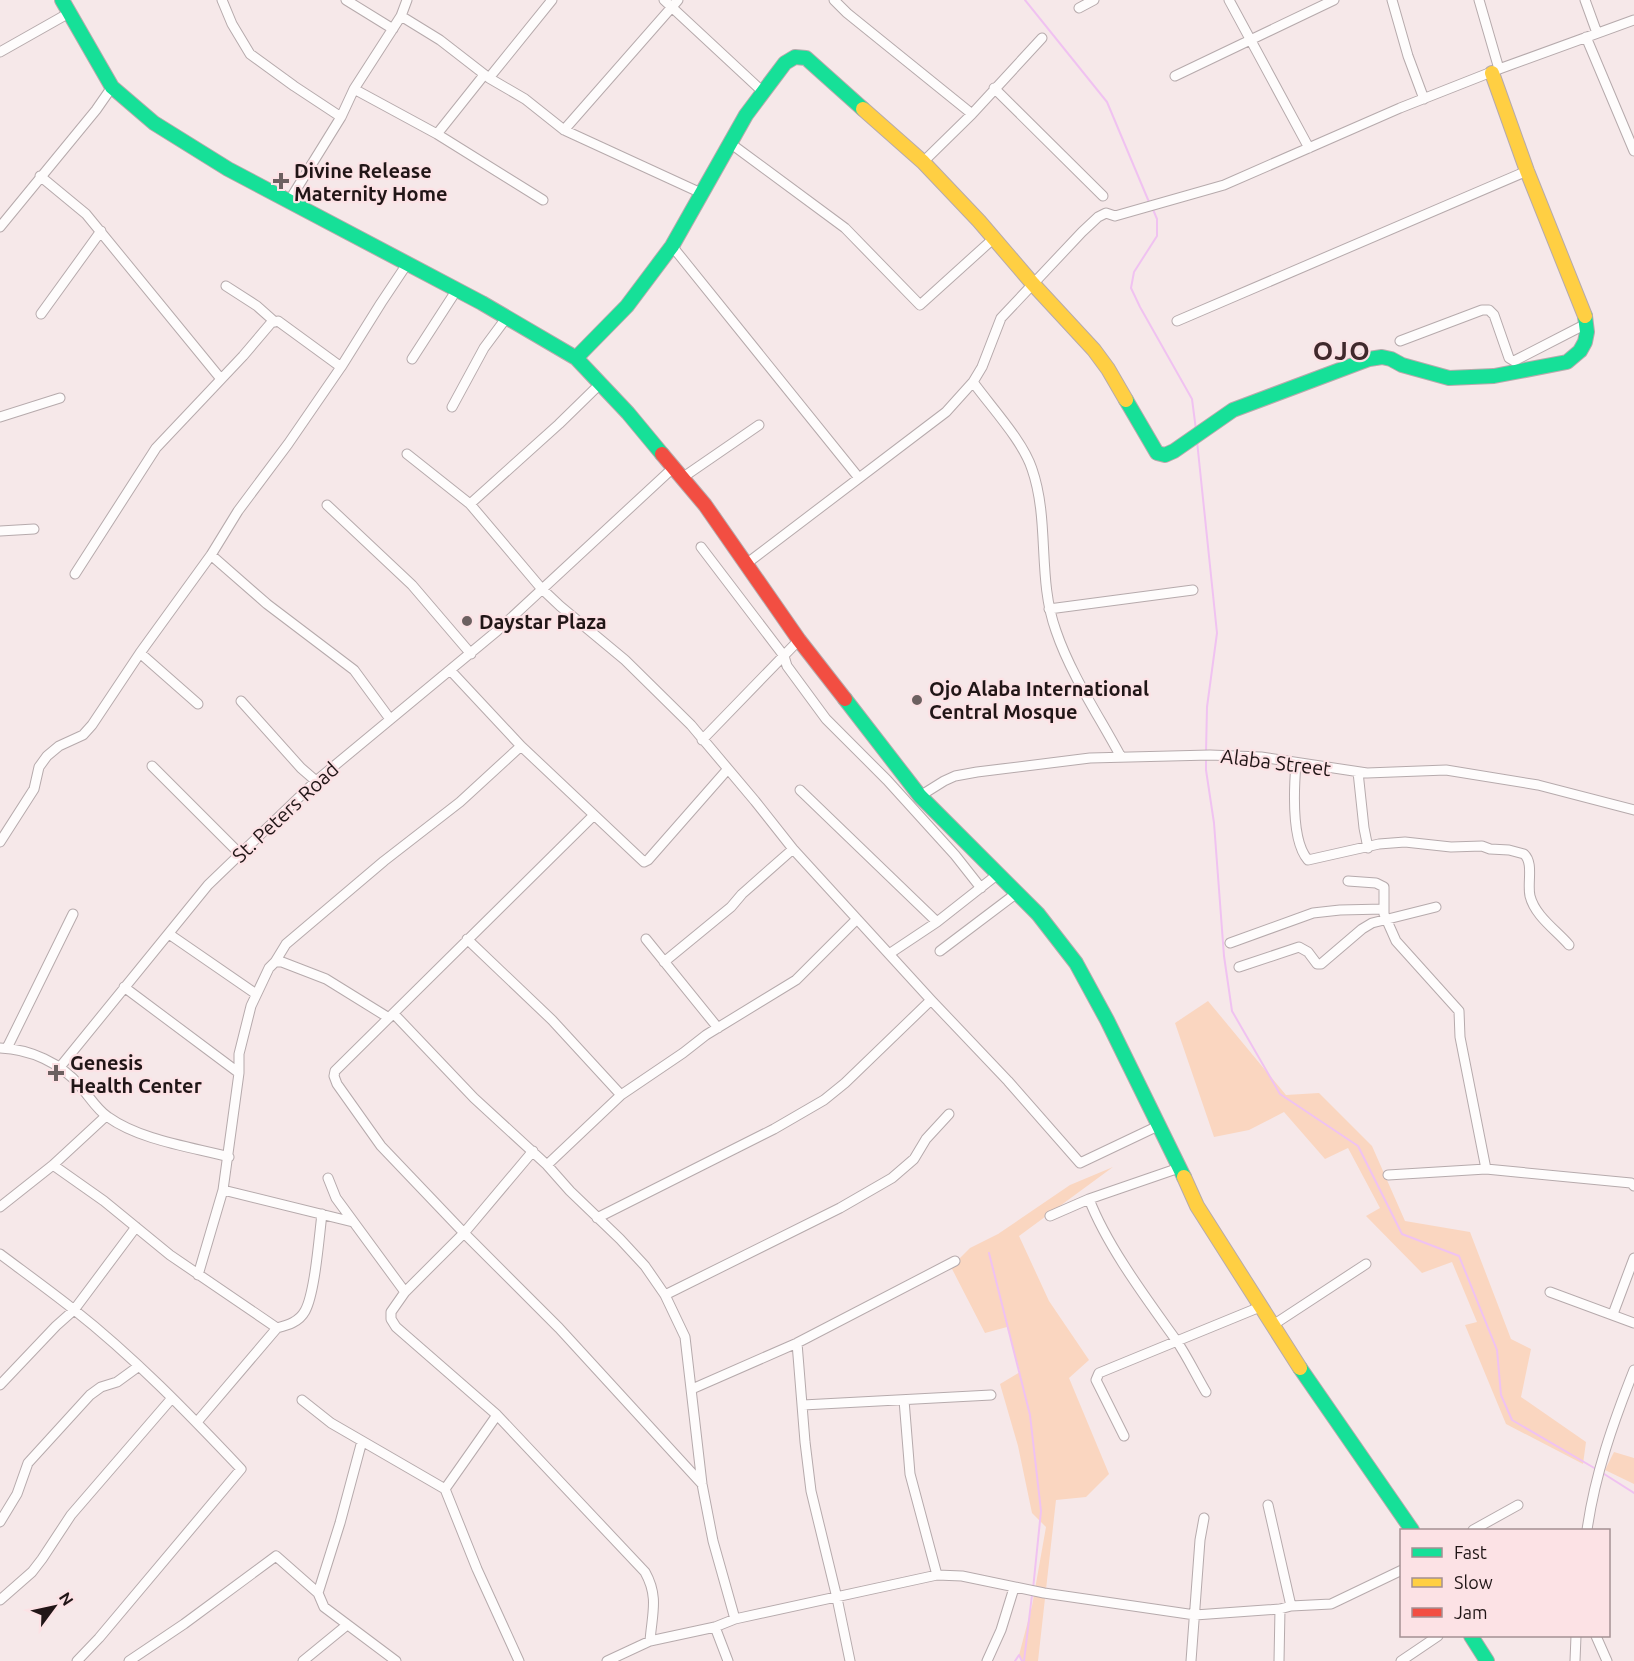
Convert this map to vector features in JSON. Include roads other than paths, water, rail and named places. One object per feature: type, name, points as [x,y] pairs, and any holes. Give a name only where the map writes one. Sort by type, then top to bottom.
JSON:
[{"type":"main road","points":[[63,0],[112,87],[154,123],[228,169],[507,317],[576,358],[601,383],[705,505],[799,640],[920,796],[1018,892],[1076,963],[1160,1125],[1197,1206],[1316,1393],[1411,1529]]},
{"type":"main road","points":[[576,358],[627,306],[672,246],[730,143],[763,92],[785,63],[795,57],[806,58],[923,162],[979,221],[1094,350],[1108,369],[1157,453],[1165,455],[1174,451],[1233,410],[1244,405],[1369,359],[1382,357],[1391,359],[1402,365],[1449,378],[1494,376],[1567,362],[1580,351],[1587,332],[1586,324],[1580,302],[1527,171],[1496,71]]},
{"type":"main road","points":[[1472,1637],[1487,1661]]},
{"type":"street","points":[[222,0],[232,24],[250,54],[341,117]]},
{"type":"street","points":[[346,0],[393,29]]},
{"type":"street","points":[[289,201],[341,117],[354,89],[401,16],[407,0]]},
{"type":"street","points":[[437,134],[552,0]]},
{"type":"street","points":[[664,0],[675,4],[763,92]]},
{"type":"street","points":[[834,0],[972,114]]},
{"type":"street","points":[[1079,8],[1094,0]]},
{"type":"street","points":[[1229,0],[1309,148]]},
{"type":"street","points":[[1175,76],[1250,38],[1334,0]]},
{"type":"street","points":[[1392,0],[1408,56],[1424,99]]},
{"type":"street","points":[[1479,0],[1496,71]]},
{"type":"street","points":[[1585,0],[1597,33]]},
{"type":"street","points":[[564,130],[675,4]]},
{"type":"street","points":[[0,52],[69,13]]},
{"type":"street","points":[[401,16],[440,40],[486,76],[525,99],[564,130],[701,193]]},
{"type":"street","points":[[746,564],[946,412],[973,382],[982,367],[1001,318],[1098,217],[1106,213],[1115,216],[1137,211],[1224,185],[1424,99],[1634,20]]},
{"type":"street","points":[[1586,37],[1629,125],[1634,151]]},
{"type":"street","points":[[923,162],[972,114],[1042,38]]},
{"type":"street","points":[[0,227],[96,110],[112,87]]},
{"type":"street","points":[[994,88],[1103,196]]},
{"type":"street","points":[[354,89],[437,134],[543,200]]},
{"type":"street","points":[[730,143],[845,228],[920,305],[993,239]]},
{"type":"street","points":[[1177,321],[1527,171]]},
{"type":"street","points":[[40,176],[86,214],[221,378]]},
{"type":"street","points":[[41,314],[101,231]]},
{"type":"street","points":[[672,246],[859,478]]},
{"type":"street","points":[[0,843],[34,789],[39,767],[47,756],[65,743],[83,735],[341,367],[407,264]]},
{"type":"street","points":[[226,286],[257,306],[275,322]]},
{"type":"street","points":[[412,359],[456,291]]},
{"type":"street","points":[[1400,341],[1482,310],[1489,310],[1494,315],[1509,358],[1514,362],[1586,324]]},
{"type":"street","points":[[452,407],[484,348],[507,317]]},
{"type":"street","points":[[75,574],[156,448],[271,322],[278,321],[341,367]]},
{"type":"street","points":[[973,382],[1006,426],[1031,465],[1042,514],[1049,609],[1056,632],[1121,757]]},
{"type":"street","points":[[470,504],[601,383]]},
{"type":"street","points":[[0,417],[60,398]]},
{"type":"street","name":"St. Peters Road","points":[[60,1067],[208,885],[316,781],[471,654],[534,598],[541,588],[678,472],[759,425]]},
{"type":"street","points":[[407,454],[470,504],[541,588],[625,660],[691,725],[793,849],[1008,1081],[1080,1163],[1160,1125]]},
{"type":"street","points":[[327,505],[412,585],[471,654]]},
{"type":"street","points":[[0,531],[34,529]]},
{"type":"street","points":[[701,547],[784,656],[788,666],[826,719],[887,780],[955,855],[981,888]]},
{"type":"street","points":[[211,555],[267,604],[354,670],[390,719]]},
{"type":"street","points":[[1049,609],[1193,590]]},
{"type":"street","points":[[702,740],[799,640]]},
{"type":"street","points":[[140,653],[198,704]]},
{"type":"street","points":[[450,670],[521,746],[644,862],[727,770]]},
{"type":"street","points":[[241,701],[301,768],[316,781]]},
{"type":"street","points":[[198,1275],[223,1190],[239,1073],[239,1054],[256,994],[269,968],[275,963],[286,944],[384,861],[460,802],[521,746]]},
{"type":"street","name":"Alaba Street","points":[[920,796],[955,776],[1064,761],[1206,755],[1261,757],[1358,772],[1446,770],[1538,784],[1634,810]]},
{"type":"street","points":[[1296,763],[1294,813],[1308,861],[1379,844],[1411,842],[1451,847],[1482,846],[1524,854],[1528,861],[1529,890],[1534,906],[1569,945]]},
{"type":"street","points":[[152,766],[240,854]]},
{"type":"street","points":[[1358,772],[1368,848]]},
{"type":"street","points":[[800,790],[887,871],[937,922]]},
{"type":"street","points":[[593,816],[335,1071],[334,1076],[337,1084],[381,1146],[559,1328],[702,1484]]},
{"type":"street","points":[[664,962],[731,907],[742,894],[793,849]]},
{"type":"street","points":[[889,954],[937,922],[998,874]]},
{"type":"street","points":[[1348,881],[1381,884],[1385,892],[1385,914],[1396,941],[1459,1011],[1460,1037],[1486,1169]]},
{"type":"street","points":[[940,951],[1018,892]]},
{"type":"street","points":[[1230,943],[1313,913],[1340,910],[1385,914],[1436,907]]},
{"type":"street","points":[[73,914],[4,1048],[32,1053],[60,1067],[77,1082],[106,1116],[130,1128],[162,1140],[229,1156]]},
{"type":"street","points":[[1239,967],[1299,947],[1308,952],[1317,964],[1321,964],[1362,929],[1385,914]]},
{"type":"street","points":[[547,1165],[621,1095],[718,1028],[796,980],[856,919]]},
{"type":"street","points":[[169,934],[256,994]]},
{"type":"street","points":[[467,939],[552,1020],[621,1095]]},
{"type":"street","points":[[646,939],[718,1028]]},
{"type":"street","points":[[275,963],[282,962],[327,980],[391,1016],[474,1098],[533,1151],[645,1266],[665,1295],[685,1337],[702,1484],[713,1541],[735,1619]]},
{"type":"street","points":[[124,987],[239,1073]]},
{"type":"street","points":[[597,1218],[774,1129],[824,1100],[932,1000]]},
{"type":"street","points":[[665,1295],[840,1208],[892,1178],[914,1159],[926,1139],[949,1114]]},
{"type":"street","points":[[0,1207],[53,1165],[106,1116]]},
{"type":"street","points":[[533,1151],[464,1233],[405,1292],[391,1312],[391,1319],[396,1327],[497,1415],[645,1572],[653,1586],[654,1598],[650,1641]]},
{"type":"street","points":[[53,1165],[104,1201],[198,1275],[277,1328]]},
{"type":"street","points":[[1050,1216],[1178,1166]]},
{"type":"street","points":[[1388,1176],[1486,1169],[1631,1183],[1634,1186]]},
{"type":"street","points":[[328,1178],[336,1198],[405,1292]]},
{"type":"street","points":[[223,1190],[353,1222]]},
{"type":"street","points":[[1089,1199],[1096,1219],[1177,1342],[1206,1392]]},
{"type":"street","points":[[197,1422],[277,1328],[294,1323],[304,1312],[310,1292],[322,1214]]},
{"type":"street","points":[[0,1384],[74,1310],[136,1227]]},
{"type":"street","points":[[0,1254],[74,1310],[139,1366],[197,1422],[241,1469],[115,1620],[77,1661]]},
{"type":"street","points":[[1613,1314],[1634,1258]]},
{"type":"street","points":[[692,1389],[797,1343],[956,1261]]},
{"type":"street","points":[[1273,1325],[1366,1264]]},
{"type":"street","points":[[1550,1292],[1634,1323]]},
{"type":"street","points":[[1124,1436],[1096,1380],[1099,1373],[1260,1307]]},
{"type":"street","points":[[797,1343],[811,1491],[850,1661]]},
{"type":"street","points":[[0,1522],[17,1494],[28,1463],[90,1395],[101,1387],[117,1382],[139,1366]]},
{"type":"street","points":[[1587,1529],[1598,1471],[1634,1370]]},
{"type":"street","points":[[803,1405],[991,1395]]},
{"type":"street","points":[[0,1600],[32,1572],[71,1515],[172,1398]]},
{"type":"street","points":[[302,1400],[331,1423],[445,1489],[477,1569],[519,1661]]},
{"type":"street","points":[[904,1400],[910,1474],[937,1575]]},
{"type":"street","points":[[445,1489],[497,1415]]},
{"type":"street","points":[[318,1593],[362,1441]]},
{"type":"street","points":[[1268,1504],[1291,1605]]},
{"type":"street","points":[[1475,1529],[1518,1505]]},
{"type":"street","points":[[1191,1661],[1200,1540],[1204,1518]]},
{"type":"street","points":[[129,1661],[184,1624],[276,1556],[318,1593],[324,1607],[396,1661]]},
{"type":"street","points":[[607,1661],[650,1641],[715,1627],[735,1619],[937,1575],[962,1576],[1018,1589],[1196,1615],[1280,1609],[1291,1605],[1331,1604],[1400,1570]]},
{"type":"street","points":[[987,1661],[1018,1589]]},
{"type":"street","points":[[1279,1661],[1280,1609]]},
{"type":"street","points":[[303,1661],[347,1625]]},
{"type":"street","points":[[715,1627],[728,1661]]},
{"type":"street","points":[[1401,1661],[1435,1637]]},
{"type":"street","points":[[1575,1661],[1576,1637]]},
{"type":"street","points":[[1597,1637],[1607,1661]]},
{"type":"waterway","points":[[1025,0],[1107,102],[1149,202]]},
{"type":"waterway","points":[[1152,207],[1157,219],[1157,236],[1134,272],[1131,288],[1192,399],[1196,430]]},
{"type":"waterway","points":[[1197,441],[1217,633],[1207,707],[1206,752]]},
{"type":"waterway","points":[[1206,757],[1214,823],[1224,956],[1232,1011],[1280,1094],[1358,1146],[1402,1234],[1459,1256],[1497,1350],[1501,1395],[1512,1420],[1596,1469]]},
{"type":"waterway","points":[[989,1253],[1030,1415],[1041,1511],[1033,1589]]},
{"type":"waterway","points":[[1601,1472],[1634,1493]]},
{"type":"waterway","points":[[1024,1661],[1032,1595]]},
{"type":"waterway","points":[[1015,1661],[1019,1655],[1022,1661]]},
{"type":"place","name":"Divine Release Maternity Home","points":[[281,181]]},
{"type":"place","name":"Daystar Plaza","points":[[467,621]]},
{"type":"place","name":"Ojo Alaba International Central Mosque","points":[[917,700]]},
{"type":"place","name":"Genesis Health Center","points":[[56,1073]]},
{"type":"district","name":"OJO","points":[[1342,350]]}]
